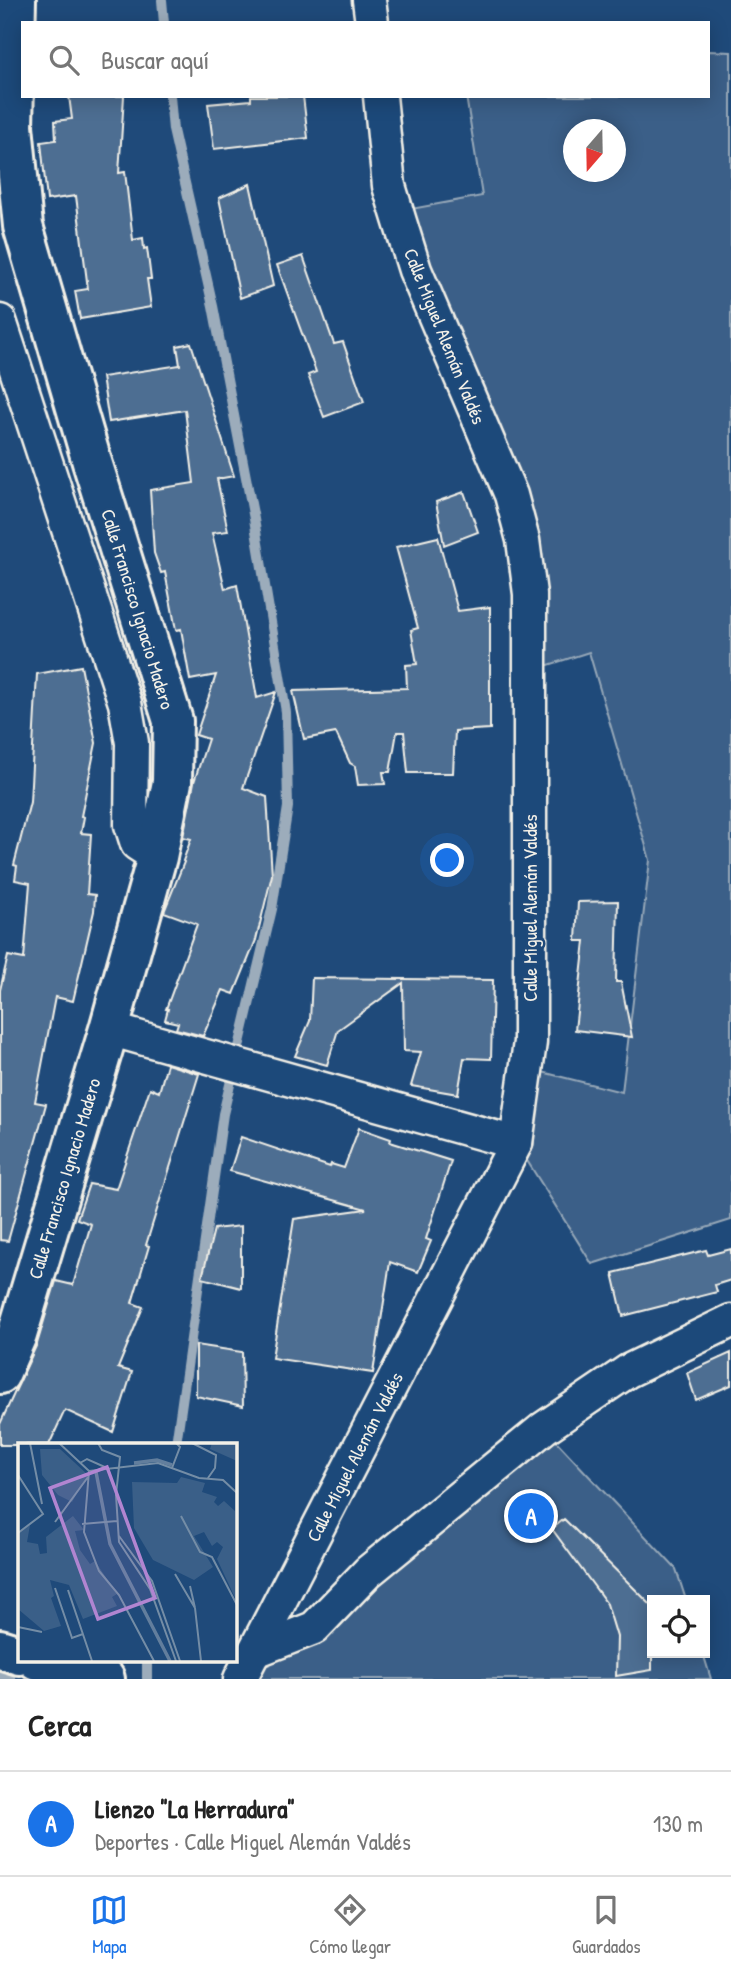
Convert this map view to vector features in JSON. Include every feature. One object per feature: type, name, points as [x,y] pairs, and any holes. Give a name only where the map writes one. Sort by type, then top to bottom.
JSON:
[{"type":"main road","name":"Calle Francisco Ignacio Madero","points":[[0,1374],[17,1335],[157,856],[172,782],[173,721],[92,462],[23,226],[13,125],[16,0]]},
{"type":"main road","points":[[26,1661],[105,1679]]},
{"type":"street","points":[[369,0],[372,21]]},
{"type":"street","name":"Calle Miguel Alemán Valdés","points":[[240,1679],[516,1143],[530,1042],[530,594],[523,540],[511,495],[415,270],[389,186],[380,98]]},
{"type":"street","points":[[0,321],[125,703],[132,743],[131,825],[136,844],[157,856]]},
{"type":"street","points":[[108,1029],[516,1143]]},
{"type":"street","points":[[255,1651],[314,1628],[368,1572],[544,1428],[628,1371],[731,1321]]},
{"type":"shaded area","points":[[710,51],[731,52],[731,1220],[592,1264],[516,1143],[526,1068],[622,1092],[650,860],[589,652],[530,671],[530,594],[415,270],[411,209],[482,196],[466,98],[710,98]]},
{"type":"shaded area","points":[[544,1428],[676,1569],[684,1595],[647,1595],[647,1658],[705,1658],[711,1679],[254,1679],[255,1651],[314,1628]]},
{"type":"building","points":[[69,98],[124,98],[119,173],[125,172],[133,240],[143,238],[144,249],[147,248],[151,307],[80,319],[75,291],[88,289],[76,196],[47,200],[41,142],[56,140],[55,121],[72,119]]},
{"type":"building","points":[[303,98],[308,138],[214,149],[208,104]]},
{"type":"building","points":[[250,184],[273,286],[240,298],[219,198]]},
{"type":"building","points":[[303,256],[334,344],[343,342],[364,402],[324,417],[308,375],[316,372],[277,265]]},
{"type":"building","points":[[191,343],[234,476],[217,479],[228,531],[212,533],[225,589],[237,585],[257,698],[276,692],[243,788],[267,797],[272,875],[256,940],[234,994],[223,990],[203,1036],[176,1029],[178,1023],[165,1020],[166,1009],[197,924],[164,912],[191,839],[183,837],[194,782],[208,739],[196,735],[216,675],[190,680],[181,629],[176,630],[165,572],[161,573],[154,553],[150,490],[194,483],[185,410],[109,422],[102,377],[180,365],[177,346]]},
{"type":"building","points":[[464,492],[478,532],[444,545],[436,502]]},
{"type":"building","points":[[438,537],[458,611],[490,607],[490,729],[455,731],[453,773],[408,773],[404,732],[397,732],[390,772],[383,772],[385,784],[358,785],[355,766],[350,763],[336,733],[304,739],[293,691],[407,688],[406,665],[417,664],[411,630],[418,628],[396,547]]},
{"type":"building","points":[[81,666],[96,743],[81,816],[84,817],[81,833],[91,834],[87,894],[95,895],[94,911],[73,1001],[55,997],[35,1102],[46,1104],[8,1241],[0,1240],[0,990],[8,956],[24,959],[30,883],[15,880],[17,866],[14,865],[30,802],[37,674]]},
{"type":"building","points":[[618,901],[616,982],[621,982],[632,1037],[575,1030],[585,941],[576,941],[578,902]]},
{"type":"building","points":[[312,978],[493,980],[491,1059],[464,1058],[458,1094],[411,1086],[421,1052],[404,1051],[403,983],[338,1030],[327,1065],[295,1056],[310,1021]]},
{"type":"building","points":[[167,1064],[199,1074],[146,1245],[149,1246],[132,1303],[143,1307],[118,1368],[132,1372],[113,1432],[65,1410],[50,1443],[0,1445],[0,1424],[37,1344],[56,1281],[73,1285],[91,1224],[77,1219],[89,1184],[116,1189],[150,1088],[159,1092]]},
{"type":"building","points":[[359,1128],[391,1139],[390,1142],[451,1161],[426,1239],[431,1241],[418,1272],[390,1262],[373,1373],[272,1358],[294,1219],[366,1209],[230,1171],[241,1137],[330,1167],[331,1164],[344,1168]]},
{"type":"building","points":[[241,1226],[241,1288],[202,1278],[214,1229]]},
{"type":"building","points":[[731,1249],[731,1280],[715,1285],[717,1292],[623,1316],[613,1273],[706,1250],[708,1255]]},
{"type":"building","points":[[196,1345],[242,1352],[243,1406],[196,1396]]},
{"type":"building","points":[[731,1353],[731,1385],[696,1400],[687,1373]]},
{"type":"building","points":[[564,1519],[647,1601],[647,1658],[652,1658],[652,1670],[616,1676],[617,1637],[607,1604],[552,1529]]},
{"type":"waterway","points":[[162,0],[164,21]]},
{"type":"waterway","points":[[170,98],[173,130],[213,306],[254,519],[286,712],[288,807],[272,909],[223,1114],[176,1443]]},
{"type":"waterway","points":[[147,1661],[147,1679]]},
{"type":"waterway","points":[[0,1675],[11,1679]]},
{"type":"place","name":"Lienzo \"La Herradura\"","points":[[531,1516]]}]
